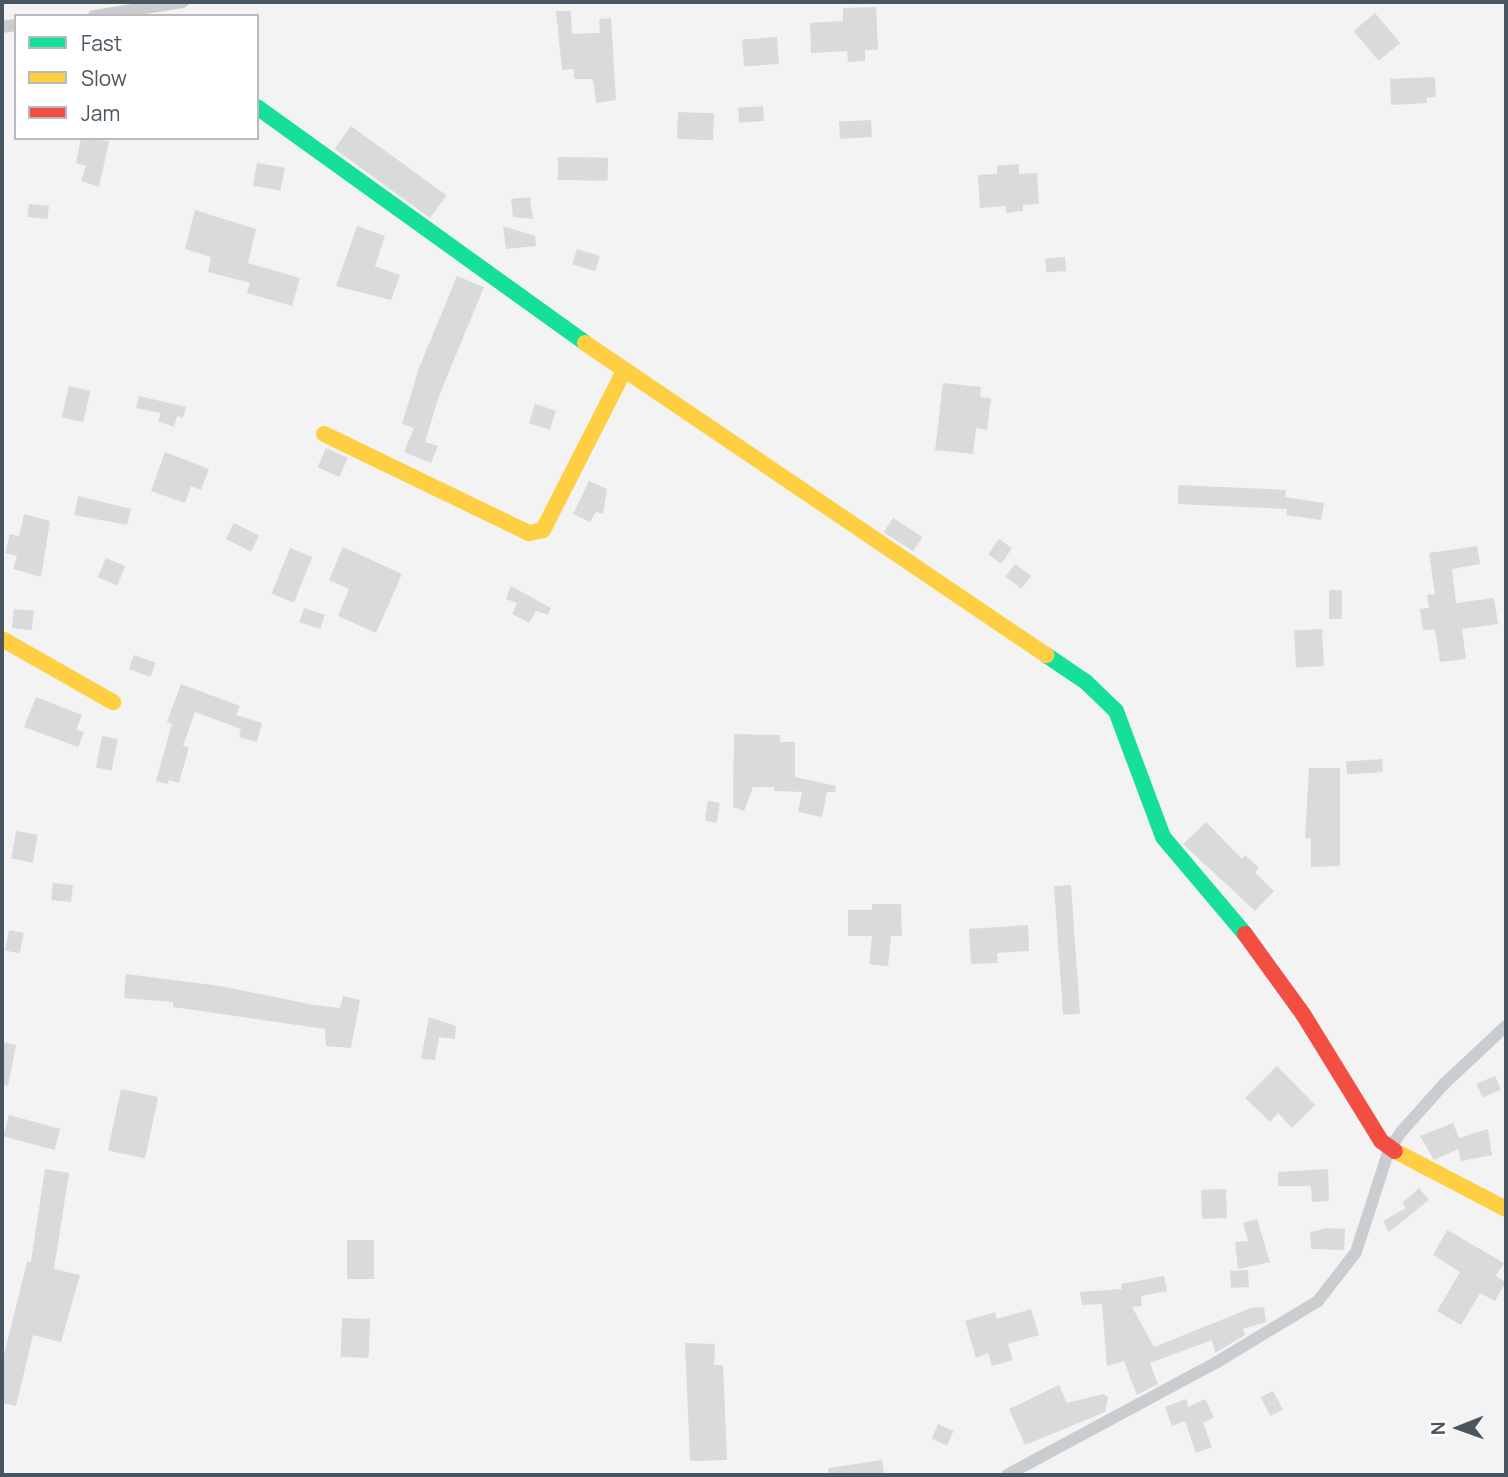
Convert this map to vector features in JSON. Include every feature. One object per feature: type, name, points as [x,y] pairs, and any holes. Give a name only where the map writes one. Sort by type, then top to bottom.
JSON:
[{"type":"street","points":[[128,14],[183,2]]},
{"type":"street","points":[[259,108],[624,371],[1059,660],[1116,711],[1163,837],[1278,980],[1390,1150],[1506,1209]]},
{"type":"street","points":[[324,434],[529,533],[543,530],[624,371]]},
{"type":"street","points":[[2,639],[113,702]]},
{"type":"street","points":[[1007,1475],[1217,1362],[1318,1301],[1356,1252],[1390,1150],[1444,1084],[1506,1026]]},
{"type":"building","points":[[876,7],[878,50],[865,50],[865,61],[848,62],[847,51],[811,53],[810,23],[843,21],[843,8]]},
{"type":"building","points":[[556,11],[571,11],[572,34],[600,33],[599,19],[611,18],[616,100],[596,103],[593,79],[574,79],[574,69],[562,70]]},
{"type":"building","points":[[1375,13],[1400,43],[1379,61],[1354,31]]},
{"type":"building","points":[[777,37],[779,64],[744,66],[742,39]]},
{"type":"building","points":[[1435,77],[1436,97],[1427,98],[1427,103],[1391,105],[1390,79]]},
{"type":"building","points":[[763,106],[764,121],[739,123],[738,108]]},
{"type":"building","points":[[678,112],[714,113],[713,140],[677,139]]},
{"type":"building","points":[[871,120],[872,137],[840,139],[839,122]]},
{"type":"building","points":[[351,126],[446,195],[430,218],[335,149]]},
{"type":"building","points":[[81,140],[109,141],[99,187],[81,181],[86,166],[76,163]]},
{"type":"building","points":[[558,157],[608,158],[608,181],[558,180]]},
{"type":"building","points":[[257,163],[285,168],[281,191],[253,186]]},
{"type":"building","points":[[1019,164],[1019,174],[1037,173],[1039,204],[1023,205],[1023,211],[1006,213],[1006,206],[980,208],[978,175],[997,174],[997,166]]},
{"type":"building","points":[[530,197],[533,219],[513,217],[511,199]]},
{"type":"building","points":[[29,204],[49,206],[48,219],[28,217]]},
{"type":"building","points":[[195,210],[256,229],[248,263],[300,278],[292,306],[247,293],[250,283],[208,272],[211,257],[185,249]]},
{"type":"building","points":[[357,226],[385,236],[375,266],[400,275],[391,300],[336,286]]},
{"type":"building","points":[[503,226],[535,236],[536,246],[506,249]]},
{"type":"building","points":[[577,249],[600,256],[595,271],[572,264]]},
{"type":"building","points":[[1065,257],[1066,271],[1046,272],[1045,258]]},
{"type":"building","points":[[457,276],[484,287],[439,396],[425,442],[438,446],[431,463],[404,452],[414,428],[402,424],[419,368]]},
{"type":"building","points":[[943,383],[981,387],[980,397],[991,398],[987,430],[976,428],[973,454],[935,450]]},
{"type":"building","points":[[69,386],[90,391],[83,422],[62,417]]},
{"type":"building","points":[[139,396],[186,407],[183,418],[177,416],[174,427],[158,421],[161,413],[136,408]]},
{"type":"building","points":[[535,404],[556,411],[550,430],[529,423]]},
{"type":"building","points":[[326,448],[348,458],[339,477],[317,467]]},
{"type":"building","points":[[165,452],[209,469],[201,490],[191,486],[185,503],[151,491]]},
{"type":"building","points":[[589,481],[607,489],[603,514],[596,512],[590,522],[573,514]]},
{"type":"building","points":[[1178,485],[1286,490],[1285,497],[1324,503],[1321,520],[1286,515],[1287,509],[1178,504]]},
{"type":"building","points":[[78,496],[131,509],[127,525],[74,515]]},
{"type":"building","points":[[24,514],[50,521],[41,577],[13,569],[17,556],[5,553],[10,534],[19,536]]},
{"type":"building","points":[[893,518],[922,537],[913,551],[884,532]]},
{"type":"building","points":[[234,523],[259,536],[251,552],[226,539]]},
{"type":"building","points":[[999,539],[1012,548],[1001,564],[988,555]]},
{"type":"building","points":[[1477,546],[1480,564],[1452,569],[1456,603],[1494,598],[1498,624],[1462,629],[1466,659],[1440,662],[1435,629],[1423,630],[1420,609],[1429,608],[1427,595],[1435,594],[1429,553]]},
{"type":"building","points":[[343,547],[402,574],[376,633],[338,616],[349,589],[329,580]]},
{"type":"building","points":[[290,548],[312,557],[294,602],[272,593]]},
{"type":"building","points":[[106,558],[125,566],[117,586],[98,577]]},
{"type":"building","points":[[1015,564],[1031,576],[1021,589],[1005,577]]},
{"type":"building","points":[[511,586],[551,608],[548,615],[536,611],[529,623],[512,614],[517,603],[506,599]]},
{"type":"building","points":[[1329,590],[1342,590],[1342,619],[1329,619]]},
{"type":"building","points":[[304,608],[325,615],[320,629],[299,622]]},
{"type":"building","points":[[14,609],[34,611],[32,630],[12,628]]},
{"type":"building","points":[[1322,629],[1324,666],[1296,667],[1294,630]]},
{"type":"building","points":[[134,655],[156,663],[150,677],[129,669]]},
{"type":"building","points":[[181,684],[240,706],[236,715],[262,723],[257,742],[239,737],[241,729],[195,712],[183,746],[189,747],[179,783],[169,780],[168,784],[156,781],[172,724],[167,722]]},
{"type":"building","points":[[36,697],[82,715],[76,730],[84,732],[78,747],[24,727]]},
{"type":"building","points":[[734,734],[780,735],[780,742],[795,742],[795,777],[836,786],[835,792],[827,792],[822,817],[798,812],[802,792],[774,791],[774,787],[753,787],[744,811],[733,807]]},
{"type":"building","points":[[102,736],[118,739],[112,770],[96,767]]},
{"type":"building","points":[[1382,759],[1383,772],[1347,774],[1346,762]]},
{"type":"building","points":[[1309,768],[1340,768],[1340,866],[1311,867],[1311,838],[1305,838]]},
{"type":"building","points":[[708,801],[720,803],[717,823],[705,821]]},
{"type":"building","points":[[1206,822],[1242,859],[1245,855],[1259,868],[1255,873],[1274,891],[1255,911],[1183,844]]},
{"type":"building","points":[[16,831],[38,835],[33,862],[11,859]]},
{"type":"building","points":[[53,883],[73,885],[71,902],[51,900]]},
{"type":"building","points":[[1071,885],[1080,1014],[1063,1015],[1054,886]]},
{"type":"building","points":[[872,904],[901,904],[902,936],[891,936],[888,966],[869,964],[872,936],[848,936],[848,910],[872,910]]},
{"type":"building","points":[[1028,925],[1029,951],[997,953],[998,963],[971,964],[969,929]]},
{"type":"building","points":[[9,930],[24,933],[20,953],[5,951]]},
{"type":"building","points":[[126,974],[220,986],[340,1008],[343,996],[360,1000],[351,1048],[326,1046],[325,1029],[173,1007],[173,1002],[124,998]]},
{"type":"building","points":[[429,1017],[456,1026],[455,1039],[439,1037],[435,1060],[421,1059]]},
{"type":"building","points":[[2,1042],[16,1045],[8,1086],[2,1085]]},
{"type":"building","points":[[1277,1066],[1315,1105],[1292,1128],[1278,1113],[1270,1122],[1245,1098]]},
{"type":"building","points":[[1495,1076],[1501,1090],[1482,1098],[1477,1084]]},
{"type":"building","points":[[121,1089],[158,1097],[145,1159],[108,1151]]},
{"type":"building","points":[[9,1115],[60,1129],[55,1150],[3,1136]]},
{"type":"building","points":[[1453,1123],[1459,1138],[1488,1129],[1492,1155],[1461,1161],[1458,1149],[1434,1160],[1420,1136]]},
{"type":"building","points":[[45,1169],[69,1173],[54,1269],[80,1275],[61,1342],[33,1335],[16,1406],[2,1403],[2,1363],[27,1262],[31,1262]]},
{"type":"building","points":[[1328,1169],[1329,1201],[1312,1202],[1311,1186],[1278,1186],[1278,1172]]},
{"type":"building","points":[[1419,1188],[1429,1200],[1389,1232],[1383,1221],[1406,1208],[1402,1203]]},
{"type":"building","points":[[1226,1189],[1227,1218],[1202,1219],[1201,1190]]},
{"type":"building","points":[[1257,1219],[1270,1262],[1238,1269],[1235,1242],[1248,1241],[1243,1223]]},
{"type":"building","points":[[1327,1228],[1345,1229],[1344,1250],[1311,1249],[1310,1232]]},
{"type":"building","points":[[1447,1230],[1504,1263],[1496,1276],[1506,1282],[1495,1301],[1480,1293],[1461,1325],[1437,1311],[1460,1272],[1433,1255]]},
{"type":"building","points":[[347,1240],[374,1240],[374,1279],[347,1279]]},
{"type":"building","points":[[1248,1270],[1249,1287],[1231,1288],[1230,1271]]},
{"type":"building","points":[[1164,1276],[1167,1291],[1141,1296],[1142,1306],[1132,1307],[1154,1347],[1251,1308],[1264,1307],[1266,1322],[1243,1329],[1245,1335],[1215,1353],[1212,1340],[1150,1363],[1158,1384],[1137,1395],[1124,1361],[1107,1366],[1102,1304],[1082,1305],[1080,1292],[1122,1289],[1121,1284]]},
{"type":"building","points":[[1031,1309],[1039,1335],[1008,1344],[1013,1360],[992,1366],[988,1353],[976,1358],[965,1321],[995,1312],[997,1319]]},
{"type":"building","points":[[342,1318],[370,1319],[369,1358],[341,1357]]},
{"type":"building","points":[[685,1343],[715,1344],[714,1365],[723,1365],[727,1460],[690,1461]]},
{"type":"building","points":[[1059,1385],[1067,1403],[1103,1394],[1108,1397],[1105,1412],[1025,1445],[1009,1409]]},
{"type":"building","points":[[1273,1391],[1283,1410],[1270,1416],[1261,1398]]},
{"type":"building","points":[[1186,1399],[1188,1407],[1205,1399],[1214,1417],[1203,1423],[1212,1447],[1196,1453],[1185,1421],[1172,1426],[1165,1407]]},
{"type":"building","points":[[938,1424],[954,1431],[947,1446],[931,1439]]},
{"type":"building","points":[[882,1460],[884,1475],[829,1475],[828,1468]]},
{"type":"traffic: fast","points":[[259,108],[585,343]]},
{"type":"traffic: fast","points":[[1046,655],[1086,682],[1116,711],[1163,837],[1245,934]]},
{"type":"traffic: slow","points":[[585,343],[1046,655]]},
{"type":"traffic: slow","points":[[324,434],[529,533],[543,530],[624,371]]},
{"type":"traffic: slow","points":[[2,639],[113,702]]},
{"type":"traffic: slow","points":[[1395,1151],[1506,1209]]},
{"type":"traffic: jam","points":[[1245,934],[1303,1014],[1381,1141],[1395,1151]]}]
